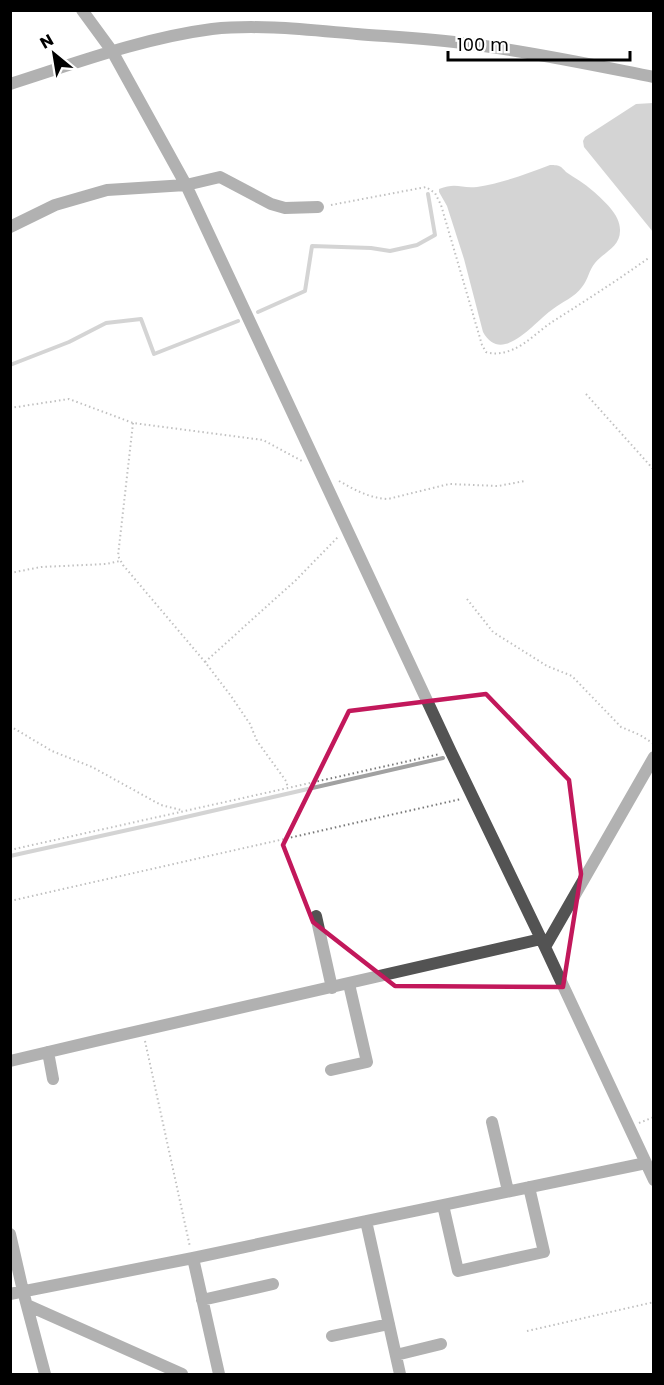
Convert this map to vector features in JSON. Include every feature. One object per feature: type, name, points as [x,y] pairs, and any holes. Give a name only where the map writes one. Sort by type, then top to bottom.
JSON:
[{"type":"street","points":[[82,10],[112,51],[186,185],[654,1180]]},
{"type":"street","points":[[10,84],[112,51],[163,38],[213,29],[264,27],[468,44],[654,77]]},
{"type":"street","points":[[10,227],[55,205],[107,190],[186,185],[220,177],[271,204],[285,208],[318,207]]},
{"type":"street","points":[[10,1060],[142,1029],[543,943],[654,757]]},
{"type":"street","points":[[316,916],[332,988]]},
{"type":"street","points":[[331,1070],[367,1062],[349,984]]},
{"type":"street","points":[[48,1052],[53,1079]]},
{"type":"street","points":[[492,1122],[508,1191]]},
{"type":"street","points":[[17,1293],[646,1163]]},
{"type":"street","points":[[443,1205],[458,1271],[544,1252],[529,1187]]},
{"type":"street","points":[[366,1221],[400,1374]]},
{"type":"street","points":[[10,1234],[17,1293],[27,1305],[45,1374]]},
{"type":"street","points":[[193,1258],[219,1374]]},
{"type":"street","points":[[202,1300],[273,1284]]},
{"type":"street","points":[[27,1305],[182,1374]]},
{"type":"street","points":[[332,1336],[389,1324]]},
{"type":"street","points":[[396,1355],[441,1344]]},
{"type":"path","points":[[318,207],[426,187],[435,193],[441,205],[482,345],[486,352],[493,354],[516,349],[540,330],[650,257]]},
{"type":"path","points":[[586,394],[654,470]]},
{"type":"path","points":[[10,408],[69,399],[133,423],[262,440],[319,468]]},
{"type":"path","points":[[133,423],[118,556],[120,561],[205,662],[242,711],[257,741],[286,781],[288,788]]},
{"type":"path","points":[[324,480],[337,480],[366,495],[388,499],[449,484],[498,486],[525,481]]},
{"type":"path","points":[[205,662],[296,580],[347,529]]},
{"type":"path","points":[[10,573],[41,567],[106,564],[120,561]]},
{"type":"path","points":[[467,599],[494,632],[547,666],[572,676],[621,727],[654,744]]},
{"type":"path","points":[[10,726],[52,751],[92,767],[161,805],[184,811]]},
{"type":"path","points":[[10,850],[451,752]]},
{"type":"path","points":[[10,901],[473,796]]},
{"type":"path","points":[[142,1029],[193,1258]]},
{"type":"path","points":[[527,1331],[654,1302]]},
{"type":"highlighted area","points":[[486,694],[569,780],[581,874],[563,987],[395,986],[313,922],[283,845],[349,711]]},
{"type":"shaded area","points":[[654,103],[653,232],[584,147],[583,141],[585,137],[636,104]]},
{"type":"shaded area","points":[[550,165],[561,167],[590,188],[607,204],[618,219],[619,237],[595,263],[576,294],[553,309],[518,338],[499,345],[491,341],[483,332],[464,259],[447,206],[439,189],[450,186],[487,185]]},
{"type":"waterway","points":[[258,312],[305,291],[312,246],[390,251],[417,245],[435,235],[428,194]]},
{"type":"waterway","points":[[10,365],[69,342],[106,323],[141,319],[154,354],[238,321]]},
{"type":"waterway","points":[[10,856],[443,758]]}]
